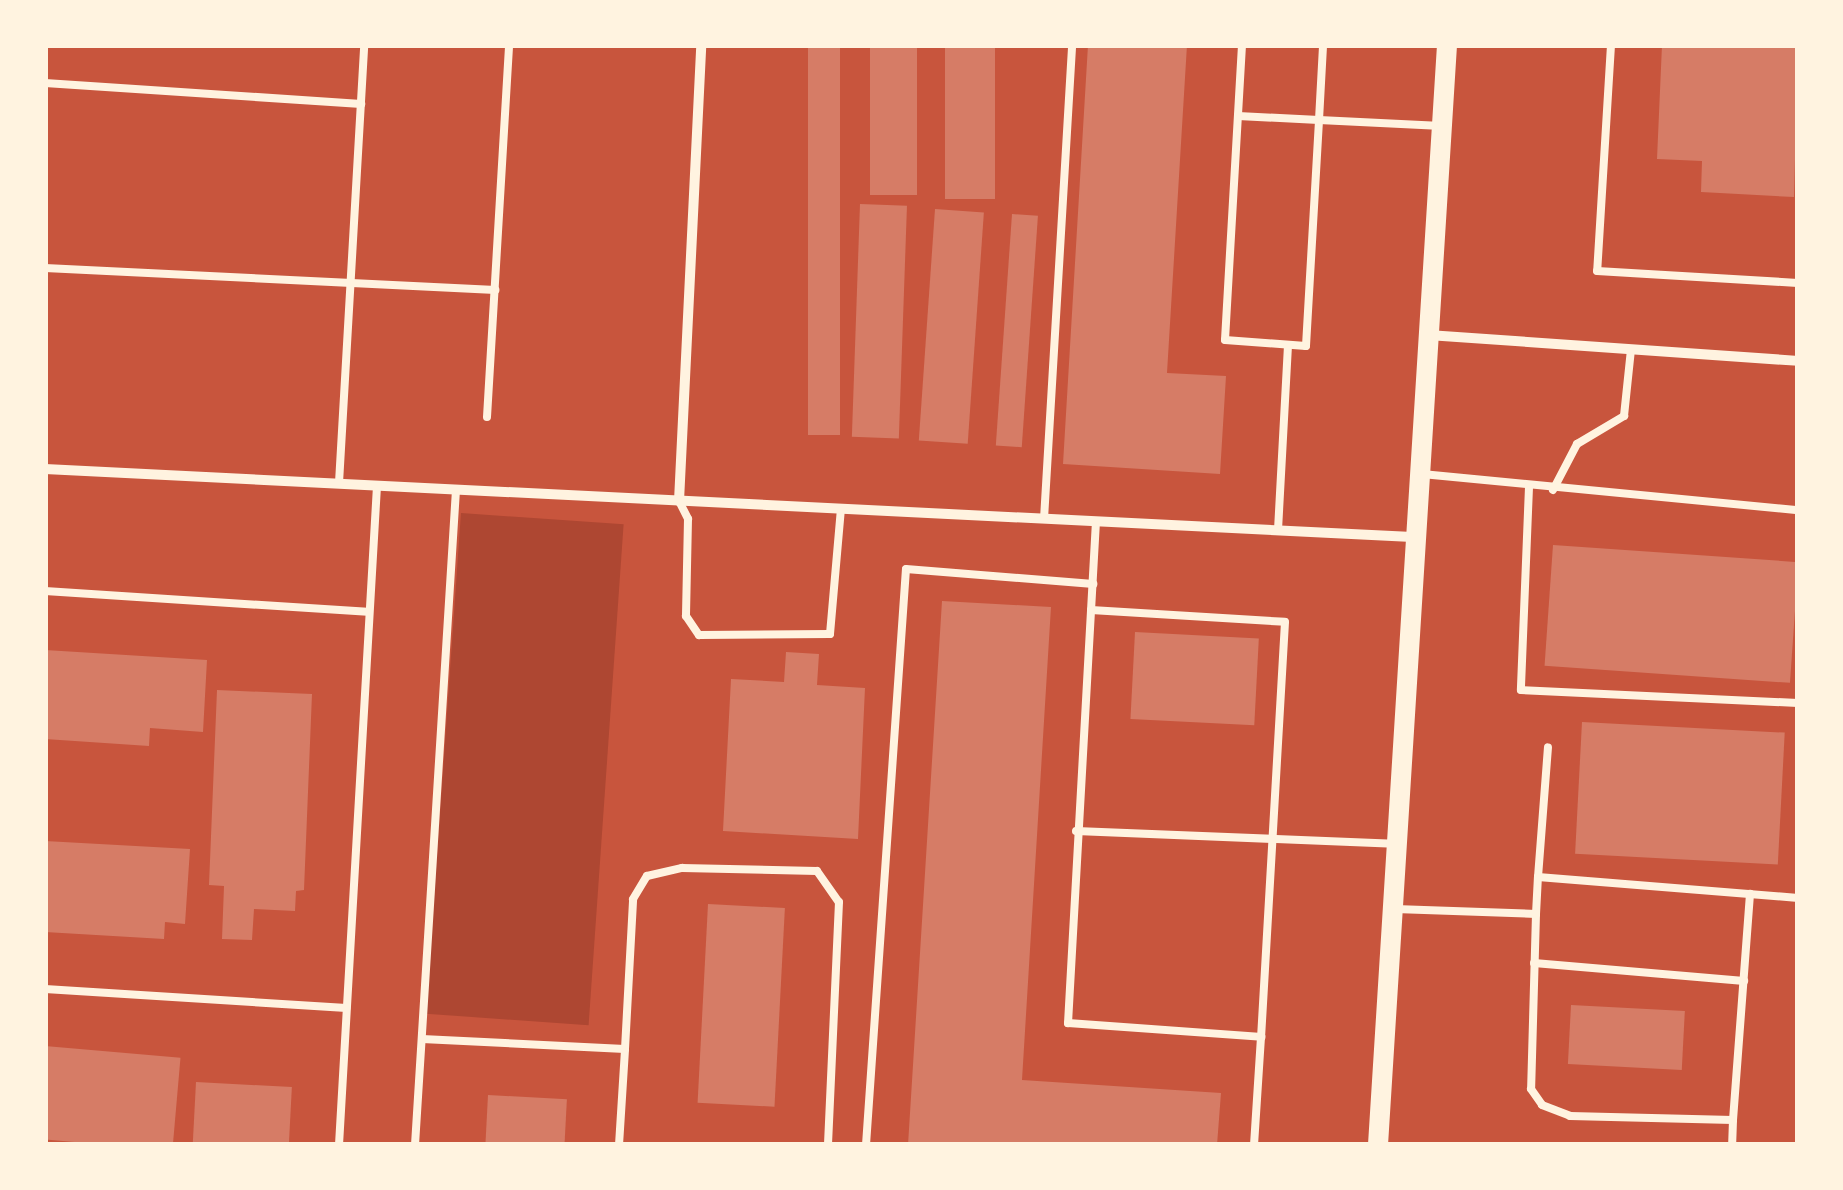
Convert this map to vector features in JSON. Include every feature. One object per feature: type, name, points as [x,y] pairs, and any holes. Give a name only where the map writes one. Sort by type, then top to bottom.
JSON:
[{"type":"main road","points":[[1378,1145],[1412,538],[1447,45]]},
{"type":"street","points":[[679,501],[701,45]]},
{"type":"street","points":[[1428,335],[1798,361]]},
{"type":"street","points":[[45,468],[1412,538]]},
{"type":"lane","points":[[338,483],[364,45]]},
{"type":"lane","points":[[488,417],[509,45]]},
{"type":"lane","points":[[1044,519],[1072,45]]},
{"type":"lane","points":[[1242,45],[1225,340],[1306,346],[1324,45]]},
{"type":"lane","points":[[1611,45],[1598,270],[1798,283]]},
{"type":"lane","points":[[45,83],[361,104]]},
{"type":"lane","points":[[1238,116],[1442,126]]},
{"type":"lane","points":[[45,268],[494,290]]},
{"type":"lane","points":[[1278,530],[1288,344]]},
{"type":"lane","points":[[1553,490],[1577,444],[1624,416],[1631,349]]},
{"type":"lane","points":[[1418,473],[1553,490],[1798,510]]},
{"type":"lane","points":[[338,1145],[377,485]]},
{"type":"lane","points":[[1529,487],[1521,690],[1798,704]]},
{"type":"lane","points":[[415,1145],[456,490]]},
{"type":"lane","points":[[679,501],[688,518],[686,616],[699,635],[830,634],[841,508]]},
{"type":"lane","points":[[1096,522],[1068,1023],[1260,1037]]},
{"type":"lane","points":[[866,1145],[906,570],[1093,584]]},
{"type":"lane","points":[[45,591],[367,612]]},
{"type":"lane","points":[[1092,610],[1285,622],[1254,1145]]},
{"type":"lane","points":[[1548,747],[1536,914],[1530,1088],[1542,1104],[1570,1116],[1733,1120]]},
{"type":"lane","points":[[1076,831],[1394,844]]},
{"type":"lane","points":[[620,1145],[633,899],[647,876],[682,868],[816,871],[840,902],[828,1145]]},
{"type":"lane","points":[[1538,878],[1798,898]]},
{"type":"lane","points":[[1732,1145],[1750,894]]},
{"type":"lane","points":[[1391,908],[1536,914]]},
{"type":"lane","points":[[1534,962],[1744,981]]},
{"type":"lane","points":[[45,990],[346,1008]]},
{"type":"lane","points":[[422,1039],[625,1049]]},
{"type":"shaded area","points":[[461,513],[624,524],[589,1025],[426,1014]]},
{"type":"building","points":[[808,45],[840,45],[840,435],[808,435]]},
{"type":"building","points":[[870,45],[917,45],[917,195],[870,195]]},
{"type":"building","points":[[945,45],[995,45],[995,199],[945,199]]},
{"type":"building","points":[[1088,45],[1187,45],[1167,373],[1226,376],[1220,474],[1063,464]]},
{"type":"building","points":[[1662,45],[1798,45],[1794,197],[1701,192],[1702,161],[1657,159]]},
{"type":"building","points":[[860,204],[907,206],[899,438],[852,437]]},
{"type":"building","points":[[935,209],[984,212],[968,444],[919,440]]},
{"type":"building","points":[[1012,214],[1038,216],[1022,447],[996,445]]},
{"type":"building","points":[[1553,545],[1798,562],[1790,683],[1545,666]]},
{"type":"building","points":[[942,601],[1051,607],[1022,1080],[1221,1093],[1217,1145],[908,1145]]},
{"type":"building","points":[[1135,632],[1259,638],[1254,725],[1130,719]]},
{"type":"building","points":[[45,650],[207,660],[203,732],[150,728],[149,746],[45,739]]},
{"type":"building","points":[[786,652],[819,654],[817,685],[865,688],[858,839],[723,831],[731,679],[784,682]]},
{"type":"building","points":[[217,690],[312,694],[304,890],[296,891],[295,911],[254,909],[252,940],[222,939],[224,886],[209,885]]},
{"type":"building","points":[[1582,722],[1785,733],[1778,864],[1575,854]]},
{"type":"building","points":[[45,841],[190,849],[185,924],[165,922],[164,939],[45,932]]},
{"type":"building","points":[[708,904],[785,908],[774,1107],[698,1103]]},
{"type":"building","points":[[1571,1005],[1685,1011],[1682,1070],[1568,1064]]},
{"type":"building","points":[[45,1046],[180,1058],[173,1145],[45,1139]]},
{"type":"building","points":[[196,1082],[292,1087],[289,1145],[193,1145]]},
{"type":"building","points":[[488,1095],[567,1099],[564,1145],[485,1145]]}]
